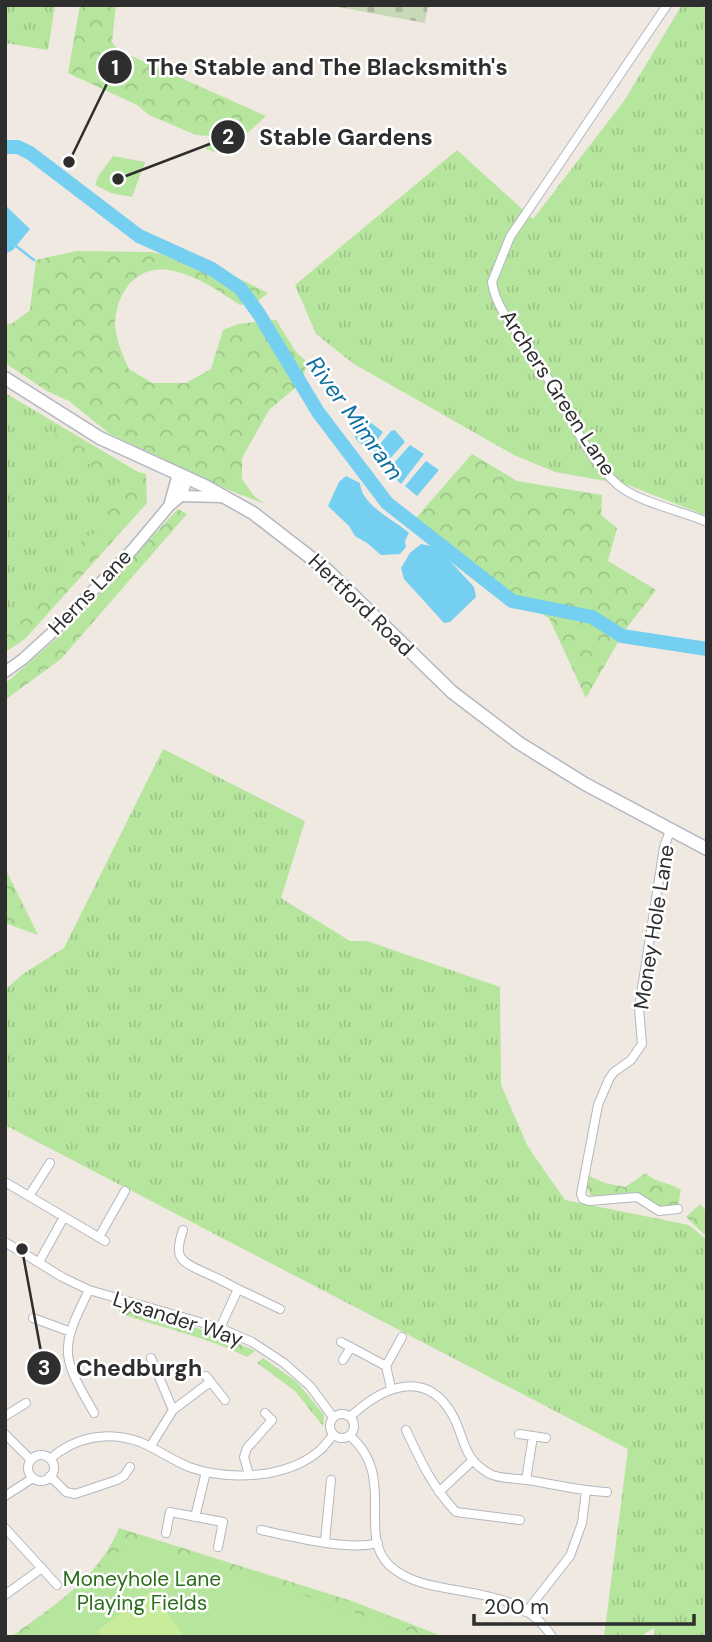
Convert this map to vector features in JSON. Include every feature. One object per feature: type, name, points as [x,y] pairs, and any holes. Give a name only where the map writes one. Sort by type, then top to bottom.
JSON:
[{"type":"main road","name":"Hertford Road","points":[[5,378],[100,438],[225,497],[283,535],[328,570],[452,692],[509,735],[585,784],[707,849]]},
{"type":"street","name":"Archers Green Lane","points":[[667,5],[510,237],[492,282],[502,309],[537,361],[572,423],[619,485],[642,498],[707,522]]},
{"type":"street","name":"Herns Lane","points":[[5,672],[57,628],[133,549],[169,506],[181,496],[183,476]]},
{"type":"street","name":"Herns Lane","points":[[169,506],[183,476]]},
{"type":"street","points":[[181,496],[225,497]]},
{"type":"street","name":"Money Hole Lane","points":[[670,831],[664,847],[639,1008],[642,1044],[631,1060],[608,1079],[598,1105],[581,1194],[583,1199],[589,1201],[637,1197],[659,1211],[678,1209]]},
{"type":"street","points":[[29,1196],[50,1163]]},
{"type":"street","points":[[5,1182],[102,1239],[125,1191]]},
{"type":"street","points":[[38,1262],[64,1217]]},
{"type":"street","points":[[183,1230],[178,1246],[179,1256],[185,1265],[280,1309]]},
{"type":"street","name":"Lysander Way","points":[[5,1242],[89,1290],[220,1328],[252,1342],[284,1363],[310,1386],[333,1417]]},
{"type":"street","points":[[220,1328],[238,1289]]},
{"type":"street","points":[[89,1290],[71,1332],[68,1349],[70,1363],[94,1413]]},
{"type":"street","points":[[33,1318],[71,1332]]},
{"type":"street","points":[[391,1388],[386,1366],[402,1337]]},
{"type":"street","points":[[341,1342],[386,1366]]},
{"type":"street","points":[[343,1360],[351,1347]]},
{"type":"street","points":[[152,1358],[173,1410]]},
{"type":"street","points":[[150,1447],[173,1410],[208,1379],[225,1400]]},
{"type":"street","points":[[350,1417],[368,1400],[391,1388],[415,1388],[443,1400],[454,1418],[464,1448],[472,1461],[492,1476],[607,1492]]},
{"type":"street","points":[[5,1416],[26,1403]]},
{"type":"street","points":[[249,1475],[244,1457],[247,1448],[272,1420],[265,1413]]},
{"type":"street","points":[[333,1435],[330,1428],[333,1417],[340,1414],[350,1417],[354,1426],[350,1436]]},
{"type":"street","points":[[406,1430],[439,1492],[456,1512],[520,1520]]},
{"type":"street","points":[[519,1434],[546,1438]]},
{"type":"street","points":[[5,1435],[31,1460]]},
{"type":"street","points":[[50,1459],[70,1444],[102,1436],[131,1440],[206,1472],[249,1475],[272,1472],[299,1463],[318,1452],[333,1435]]},
{"type":"street","points":[[333,1435],[343,1438],[350,1436]]},
{"type":"street","points":[[350,1436],[362,1446],[373,1468],[378,1543],[388,1564],[413,1580],[488,1595],[543,1623],[552,1637]]},
{"type":"street","points":[[526,1480],[533,1436]]},
{"type":"street","points":[[33,1478],[28,1471],[31,1460],[38,1456],[50,1459]]},
{"type":"street","points":[[5,1496],[33,1478],[44,1480],[50,1476],[53,1466],[50,1459]]},
{"type":"street","points":[[439,1492],[472,1461]]},
{"type":"street","points":[[50,1476],[66,1492],[75,1494],[117,1480],[124,1476],[130,1467]]},
{"type":"street","points":[[195,1517],[206,1472]]},
{"type":"street","points":[[325,1541],[331,1480]]},
{"type":"street","points":[[526,1612],[570,1556],[582,1523],[586,1491]]},
{"type":"street","points":[[166,1533],[170,1512],[223,1522],[218,1547]]},
{"type":"street","points":[[5,1528],[57,1586]]},
{"type":"street","points":[[261,1530],[367,1546],[378,1543]]},
{"type":"street","points":[[5,1595],[42,1568]]},
{"type":"green space","points":[[5,5],[55,5],[48,50],[5,43]]},
{"type":"green space","points":[[80,5],[116,5],[112,42],[118,50],[266,116],[242,138],[196,135],[149,115],[137,105],[68,73]]},
{"type":"green space","points":[[328,5],[428,5],[425,23]]},
{"type":"green space","points":[[682,5],[707,8],[707,516],[628,485],[555,472],[514,455],[354,364],[316,334],[295,285],[457,150],[533,219],[624,101]]},
{"type":"green space","points":[[210,134],[233,145],[229,157],[206,149]]},
{"type":"green space","points":[[113,156],[145,162],[132,197],[111,193],[95,185]]},
{"type":"green space","points":[[76,251],[150,252],[208,263],[268,293],[258,301],[240,305],[192,277],[174,271],[150,271],[140,275],[125,290],[115,323],[118,341],[129,369],[152,383],[186,383],[211,369],[223,330],[238,324],[276,320],[296,352],[307,362],[302,382],[269,410],[242,458],[242,479],[254,496],[265,504],[110,434],[69,401],[47,391],[5,363],[5,325],[13,323],[30,310],[36,260]]},
{"type":"green space","points":[[5,393],[143,475],[103,550],[5,647]]},
{"type":"green space","points":[[48,430],[123,468],[146,474],[147,503],[25,639],[5,652],[5,628],[49,593],[84,537],[105,530],[96,515],[116,493],[117,478],[112,472],[106,474],[53,443]]},
{"type":"green space","points":[[472,454],[517,481],[602,495],[601,515],[617,528],[608,561],[656,590],[625,630],[586,698],[549,618],[499,588],[415,519]]},
{"type":"green space","points":[[178,509],[187,514],[61,659],[5,700],[5,684],[69,627]]},
{"type":"green space","points":[[163,749],[305,821],[281,898],[350,941],[367,941],[500,987],[501,1085],[528,1147],[565,1200],[689,1225],[707,1240],[707,1637],[654,1637],[654,1628],[639,1637],[604,1637],[628,1449],[5,1125],[5,990],[23,974],[64,948]]},
{"type":"green space","points":[[5,868],[38,935],[5,923]]},
{"type":"green space","points":[[646,1173],[681,1190],[678,1206],[660,1206],[638,1193],[591,1196],[587,1188],[589,1176],[625,1187]]},
{"type":"green space","points":[[700,1204],[707,1212],[707,1237],[686,1217]]},
{"type":"green space","points":[[117,1305],[187,1325],[255,1351],[247,1357],[200,1338],[120,1313]]},
{"type":"green space","points":[[263,1358],[297,1382],[324,1415],[323,1426],[295,1391],[257,1363]]},
{"type":"green space","name":"Moneyhole Lane Playing Fields","points":[[119,1528],[352,1601],[444,1637],[11,1637],[59,1602],[87,1576],[110,1546]]},
{"type":"green space","name":"Moneyhole Lane Playing Fields","points":[[131,1541],[203,1561],[425,1637],[20,1637]]},
{"type":"green space","points":[[151,1591],[185,1637],[102,1637],[97,1631]]},
{"type":"water","points":[[5,205],[30,229],[13,250],[5,254]]},
{"type":"water","points":[[366,419],[383,432],[372,448],[367,450],[355,438],[355,432]]},
{"type":"water","points":[[395,430],[405,442],[382,464],[373,452],[391,431]]},
{"type":"water","points":[[410,445],[424,454],[401,484],[387,471]]},
{"type":"water","points":[[426,461],[439,470],[417,496],[405,486]]},
{"type":"water","points":[[346,476],[360,483],[372,505],[409,533],[405,541],[406,547],[400,554],[381,555],[355,536],[349,526],[328,506],[339,482]]},
{"type":"water","points":[[421,544],[437,547],[474,587],[476,597],[450,622],[444,623],[404,579],[401,568],[410,553]]},
{"type":"waterway","name":"River Mimram","points":[[5,147],[18,147],[30,153],[139,236],[212,269],[240,288],[259,314],[318,412],[387,503],[512,601],[592,617],[622,636],[707,649]]},
{"type":"waterway","points":[[16,246],[34,260]]},
{"type":"place","name":"The Stable and The Blacksmith's","points":[[69,162]]},
{"type":"place","name":"Stable Gardens","points":[[118,179]]},
{"type":"place","name":"Chedburgh","points":[[22,1249]]}]
